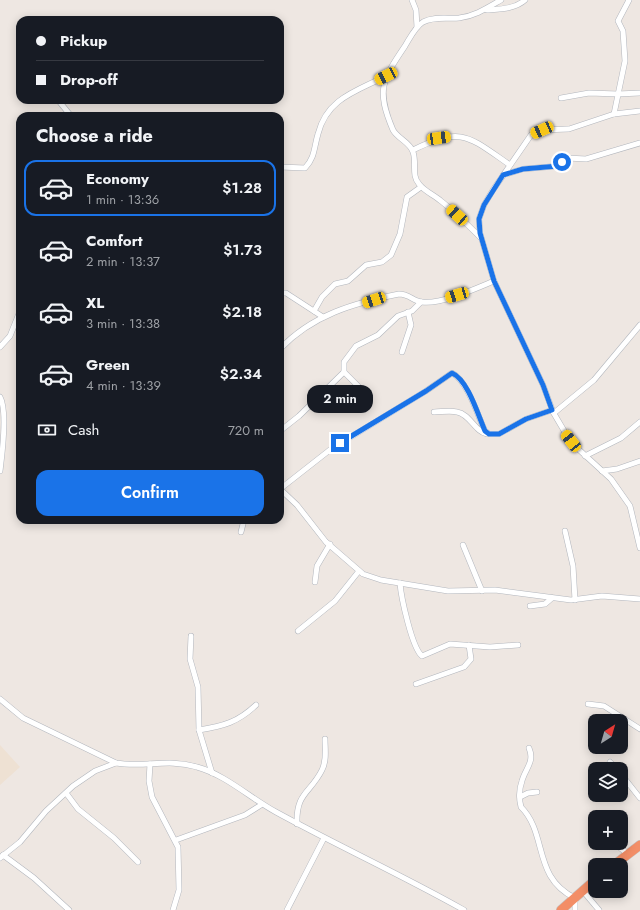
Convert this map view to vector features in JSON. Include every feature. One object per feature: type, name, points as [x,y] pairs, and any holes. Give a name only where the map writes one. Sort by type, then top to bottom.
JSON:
[{"type":"highway","points":[[624,858],[640,845]]},
{"type":"highway","points":[[561,910],[588,886]]},
{"type":"street","points":[[412,0],[416,10],[417,27]]},
{"type":"street","points":[[484,11],[501,0]]},
{"type":"street","points":[[482,239],[442,201],[421,187],[416,181],[414,174],[413,150],[397,136],[390,122],[382,95],[386,76],[417,27],[429,19],[460,18],[484,11],[510,8],[525,0]]},
{"type":"street","points":[[614,114],[625,61],[623,31],[618,21],[629,0]]},
{"type":"street","points":[[284,168],[305,168],[314,155],[320,126],[335,103],[342,97],[386,76]]},
{"type":"street","points":[[561,98],[589,93],[640,93]]},
{"type":"street","points":[[61,104],[68,112]]},
{"type":"street","points":[[640,111],[614,114],[568,129],[542,130],[531,134],[484,205],[479,219],[482,239],[494,281],[543,385],[553,412],[566,434],[585,456],[611,479],[630,506],[640,548]]},
{"type":"street","points":[[413,150],[439,138],[463,136],[485,148],[510,165]]},
{"type":"street","points":[[503,175],[523,169],[558,166],[567,158],[590,158],[640,143]]},
{"type":"street","points":[[314,311],[322,296],[335,284],[348,281],[366,265],[382,262],[391,255],[400,234],[407,197],[421,187]]},
{"type":"street","points":[[284,428],[299,416],[344,372],[344,362],[356,346],[378,335],[398,316],[408,312],[421,302],[448,298],[494,281]]},
{"type":"street","points":[[284,293],[323,317]]},
{"type":"street","points":[[284,346],[311,323],[353,306],[399,294],[405,294],[421,302]]},
{"type":"street","points":[[402,352],[411,325],[408,312]]},
{"type":"street","points":[[0,347],[10,336],[16,321]]},
{"type":"street","points":[[434,412],[457,412],[468,418],[482,432],[499,434],[526,419],[553,412],[594,380],[639,327]]},
{"type":"street","points":[[344,372],[360,387]]},
{"type":"street","points":[[284,486],[331,449],[426,391],[452,373],[459,379],[467,390],[485,431],[489,434]]},
{"type":"street","points":[[0,397],[4,407],[4,428],[0,471]]},
{"type":"street","points":[[585,456],[622,438],[640,422]]},
{"type":"street","points":[[602,471],[617,469],[640,461]]},
{"type":"street","points":[[284,493],[330,544],[359,571],[363,574],[381,580],[448,591],[516,592],[575,600],[602,596],[640,599]]},
{"type":"street","points":[[241,532],[243,524]]},
{"type":"street","points":[[565,531],[573,566],[575,600]]},
{"type":"street","points":[[315,582],[317,566],[330,544]]},
{"type":"street","points":[[463,545],[482,591]]},
{"type":"street","points":[[298,631],[331,605],[359,571]]},
{"type":"street","points":[[400,583],[402,601],[419,654],[422,656],[450,644],[490,647],[518,645]]},
{"type":"street","points":[[530,606],[545,604],[552,598]]},
{"type":"street","points":[[191,636],[190,659],[198,687],[199,730],[212,773]]},
{"type":"street","points":[[416,684],[464,667],[471,659],[469,645]]},
{"type":"street","points":[[0,699],[24,718],[116,763],[150,764],[172,762],[199,767],[212,773],[261,805],[464,910]]},
{"type":"street","points":[[588,704],[604,706],[640,729]]},
{"type":"street","points":[[199,730],[231,723],[240,719],[256,705]]},
{"type":"street","points":[[297,824],[299,802],[305,791],[322,769],[325,759],[324,739]]},
{"type":"street","points":[[529,748],[531,754],[530,764],[522,781],[520,797],[521,807],[530,819],[549,874],[554,882],[574,898],[575,910]]},
{"type":"street","points":[[69,910],[34,878],[1,855],[20,842],[46,811],[66,793],[90,774],[116,763]]},
{"type":"street","points":[[150,764],[148,781],[152,797],[176,840],[178,847],[179,890],[174,910]]},
{"type":"street","points":[[628,783],[640,798]]},
{"type":"street","points":[[520,797],[528,793],[536,792]]},
{"type":"street","points":[[66,793],[78,809],[114,838],[138,862]]},
{"type":"street","points":[[176,840],[232,820],[261,805]]},
{"type":"street","points":[[287,910],[324,838]]},
{"type":"street","points":[[623,850],[629,855]]},
{"type":"street","points":[[583,891],[599,910]]},
{"type":"shaded area","points":[[0,745],[20,767],[0,785]]},
{"type":"route","points":[[340,443],[375,423],[452,373],[455,374],[467,390],[486,433],[494,435],[499,434],[519,422],[552,410],[543,385],[523,340],[494,281],[480,233],[479,219],[484,205],[503,175],[523,169],[558,166],[562,162]]}]
